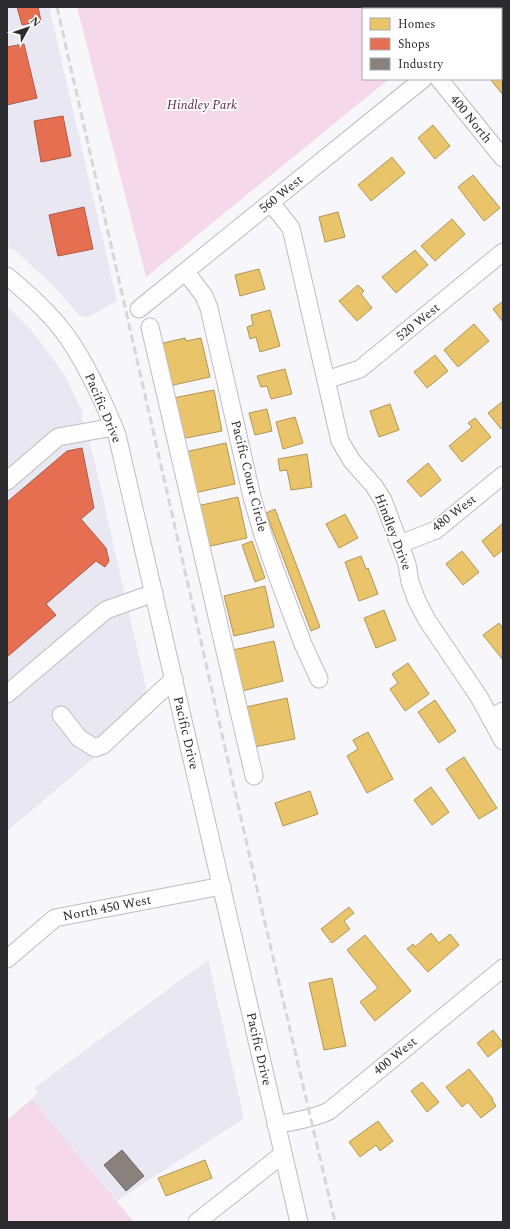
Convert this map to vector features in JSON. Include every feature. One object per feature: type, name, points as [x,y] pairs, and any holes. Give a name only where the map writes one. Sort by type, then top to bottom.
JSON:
[{"type":"street","name":"560 West","points":[[139,309],[423,80]]},
{"type":"street","name":"400 North","points":[[440,80],[503,158]]},
{"type":"street","name":"Hindley Drive","points":[[270,203],[291,228],[340,442],[352,461],[374,486],[383,500],[407,564],[410,582],[417,601],[427,620],[479,697],[497,715],[503,741]]},
{"type":"street","name":"520 West","points":[[326,380],[360,369],[503,252]]},
{"type":"street","name":"Pacific Court Circle","points":[[186,272],[199,288],[210,308],[252,498],[274,567],[303,644],[319,679]]},
{"type":"street","name":"Pacific Drive","points":[[7,276],[32,296],[74,346],[96,387],[117,435],[299,1222]]},
{"type":"street","points":[[150,327],[254,776]]},
{"type":"street","points":[[7,481],[58,438],[114,427]]},
{"type":"street","name":"480 West","points":[[400,544],[436,530],[503,475]]},
{"type":"street","points":[[7,694],[106,610],[154,593]]},
{"type":"street","points":[[61,715],[79,738],[95,748],[103,745],[174,679]]},
{"type":"street","name":"North 450 West","points":[[7,960],[55,918],[222,886]]},
{"type":"street","name":"400 West","points":[[276,1125],[311,1118],[329,1111],[503,968]]},
{"type":"street","points":[[197,1222],[283,1154]]},
{"type":"shaded area","points":[[7,7],[49,7],[117,301],[88,317],[80,316],[40,273],[7,246]]},
{"type":"shaded area","points":[[7,306],[30,329],[48,352],[65,376],[83,413],[82,418],[93,455],[151,710],[7,831]]},
{"type":"shaded area","points":[[208,960],[244,1118],[117,1201],[32,1099],[38,1093],[34,1088]]},
{"type":"green space","name":"Hindley Park","points":[[77,7],[478,7],[362,8],[362,80],[388,80],[146,277]]},
{"type":"green space","points":[[32,1099],[134,1222],[7,1222],[7,1120]]},
{"type":"building: Homes","points":[[502,63],[503,64],[503,95],[491,80],[502,80]]},
{"type":"building: Homes","points":[[433,125],[450,146],[435,159],[418,138]]},
{"type":"building: Homes","points":[[392,157],[405,173],[371,201],[358,185]]},
{"type":"building: Homes","points":[[473,175],[500,208],[484,221],[458,187]]},
{"type":"building: Homes","points":[[338,212],[345,237],[325,242],[319,217]]},
{"type":"building: Homes","points":[[452,219],[465,234],[435,261],[421,246]]},
{"type":"building: Homes","points":[[415,250],[428,265],[396,293],[382,277]]},
{"type":"building: Homes","points":[[259,269],[265,289],[240,296],[235,275]]},
{"type":"building: Homes","points":[[358,285],[364,291],[361,294],[372,308],[357,321],[339,301]]},
{"type":"building: Homes","points":[[503,301],[503,322],[493,309]]},
{"type":"building: Homes","points":[[270,310],[280,346],[260,352],[256,337],[250,339],[247,327],[253,325],[251,315]]},
{"type":"building: Homes","points":[[474,324],[489,341],[458,367],[444,350]]},
{"type":"building: Homes","points":[[185,338],[186,341],[201,338],[210,377],[169,386],[159,344]]},
{"type":"building: Homes","points":[[435,355],[448,371],[427,388],[414,372]]},
{"type":"building: Homes","points":[[285,369],[292,394],[271,399],[267,386],[261,387],[257,376]]},
{"type":"building: Homes","points":[[214,390],[222,431],[181,439],[173,398]]},
{"type":"building: Homes","points":[[503,401],[503,427],[501,429],[488,413]]},
{"type":"building: Homes","points":[[390,404],[399,430],[379,437],[370,411]]},
{"type":"building: Homes","points":[[267,409],[272,431],[255,435],[249,413]]},
{"type":"building: Homes","points":[[295,417],[303,443],[283,449],[276,422]]},
{"type":"building: Homes","points":[[475,418],[491,437],[462,462],[449,446],[472,427],[468,423]]},
{"type":"building: Homes","points":[[226,443],[235,484],[194,493],[185,452]]},
{"type":"building: Homes","points":[[307,454],[312,487],[291,490],[287,470],[280,471],[278,459]]},
{"type":"building: Homes","points":[[428,463],[441,480],[421,497],[407,481]]},
{"type":"building: Homes","points":[[238,497],[247,538],[206,547],[197,506]]},
{"type":"building: Homes","points":[[275,509],[320,627],[311,631],[266,513]]},
{"type":"building: Homes","points":[[345,514],[358,538],[339,548],[326,524]]},
{"type":"building: Homes","points":[[502,524],[503,550],[494,557],[482,541]]},
{"type":"building: Homes","points":[[252,541],[265,578],[255,582],[242,545]]},
{"type":"building: Homes","points":[[462,551],[479,572],[463,585],[446,564]]},
{"type":"building: Homes","points":[[361,556],[366,569],[368,568],[378,594],[359,601],[345,562]]},
{"type":"building: Homes","points":[[265,586],[274,627],[234,636],[224,596]]},
{"type":"building: Homes","points":[[384,610],[396,640],[376,648],[364,618]]},
{"type":"building: Homes","points":[[499,623],[503,629],[503,660],[483,635]]},
{"type":"building: Homes","points":[[274,641],[283,681],[242,691],[233,650]]},
{"type":"building: Homes","points":[[408,663],[429,694],[405,711],[390,689],[398,683],[392,674]]},
{"type":"building: Homes","points":[[287,698],[295,739],[254,747],[246,707]]},
{"type":"building: Homes","points":[[435,700],[456,731],[439,743],[418,712]]},
{"type":"building: Homes","points":[[368,732],[393,779],[367,793],[347,756],[358,749],[353,740]]},
{"type":"building: Homes","points":[[464,757],[497,808],[479,819],[446,769]]},
{"type":"building: Homes","points":[[431,787],[449,812],[432,825],[414,800]]},
{"type":"building: Homes","points":[[310,791],[318,814],[283,826],[275,803]]},
{"type":"building: Homes","points":[[349,907],[354,913],[344,921],[350,929],[332,943],[321,929]]},
{"type":"building: Homes","points":[[431,933],[439,943],[450,934],[459,945],[428,972],[407,949],[413,944],[415,947]]},
{"type":"building: Homes","points":[[365,935],[411,991],[375,1021],[360,1002],[378,988],[347,950]]},
{"type":"building: Homes","points":[[332,978],[346,1046],[324,1050],[309,983]]},
{"type":"building: Homes","points":[[493,1030],[503,1045],[488,1057],[477,1043]]},
{"type":"building: Homes","points":[[469,1069],[493,1099],[492,1100],[496,1106],[481,1118],[468,1102],[462,1107],[446,1087]]},
{"type":"building: Homes","points":[[422,1082],[439,1102],[427,1112],[411,1091]]},
{"type":"building: Homes","points":[[378,1121],[393,1141],[380,1151],[376,1145],[360,1157],[349,1142]]},
{"type":"building: Homes","points":[[205,1160],[212,1178],[166,1196],[158,1178]]},
{"type":"building: Shops","points":[[17,7],[38,7],[41,21],[22,25]]},
{"type":"building: Shops","points":[[24,44],[37,98],[7,105],[7,47]]},
{"type":"building: Shops","points":[[63,116],[71,156],[41,162],[34,121]]},
{"type":"building: Shops","points":[[84,207],[93,249],[58,256],[49,215]]},
{"type":"building: Shops","points":[[82,448],[94,508],[81,519],[106,548],[109,561],[105,567],[96,561],[46,604],[56,615],[7,657],[7,502],[67,451]]},
{"type":"building: Industry","points":[[122,1150],[144,1176],[126,1191],[104,1165]]},
{"type":"railway","points":[[57,7],[258,893],[335,1222]]}]
